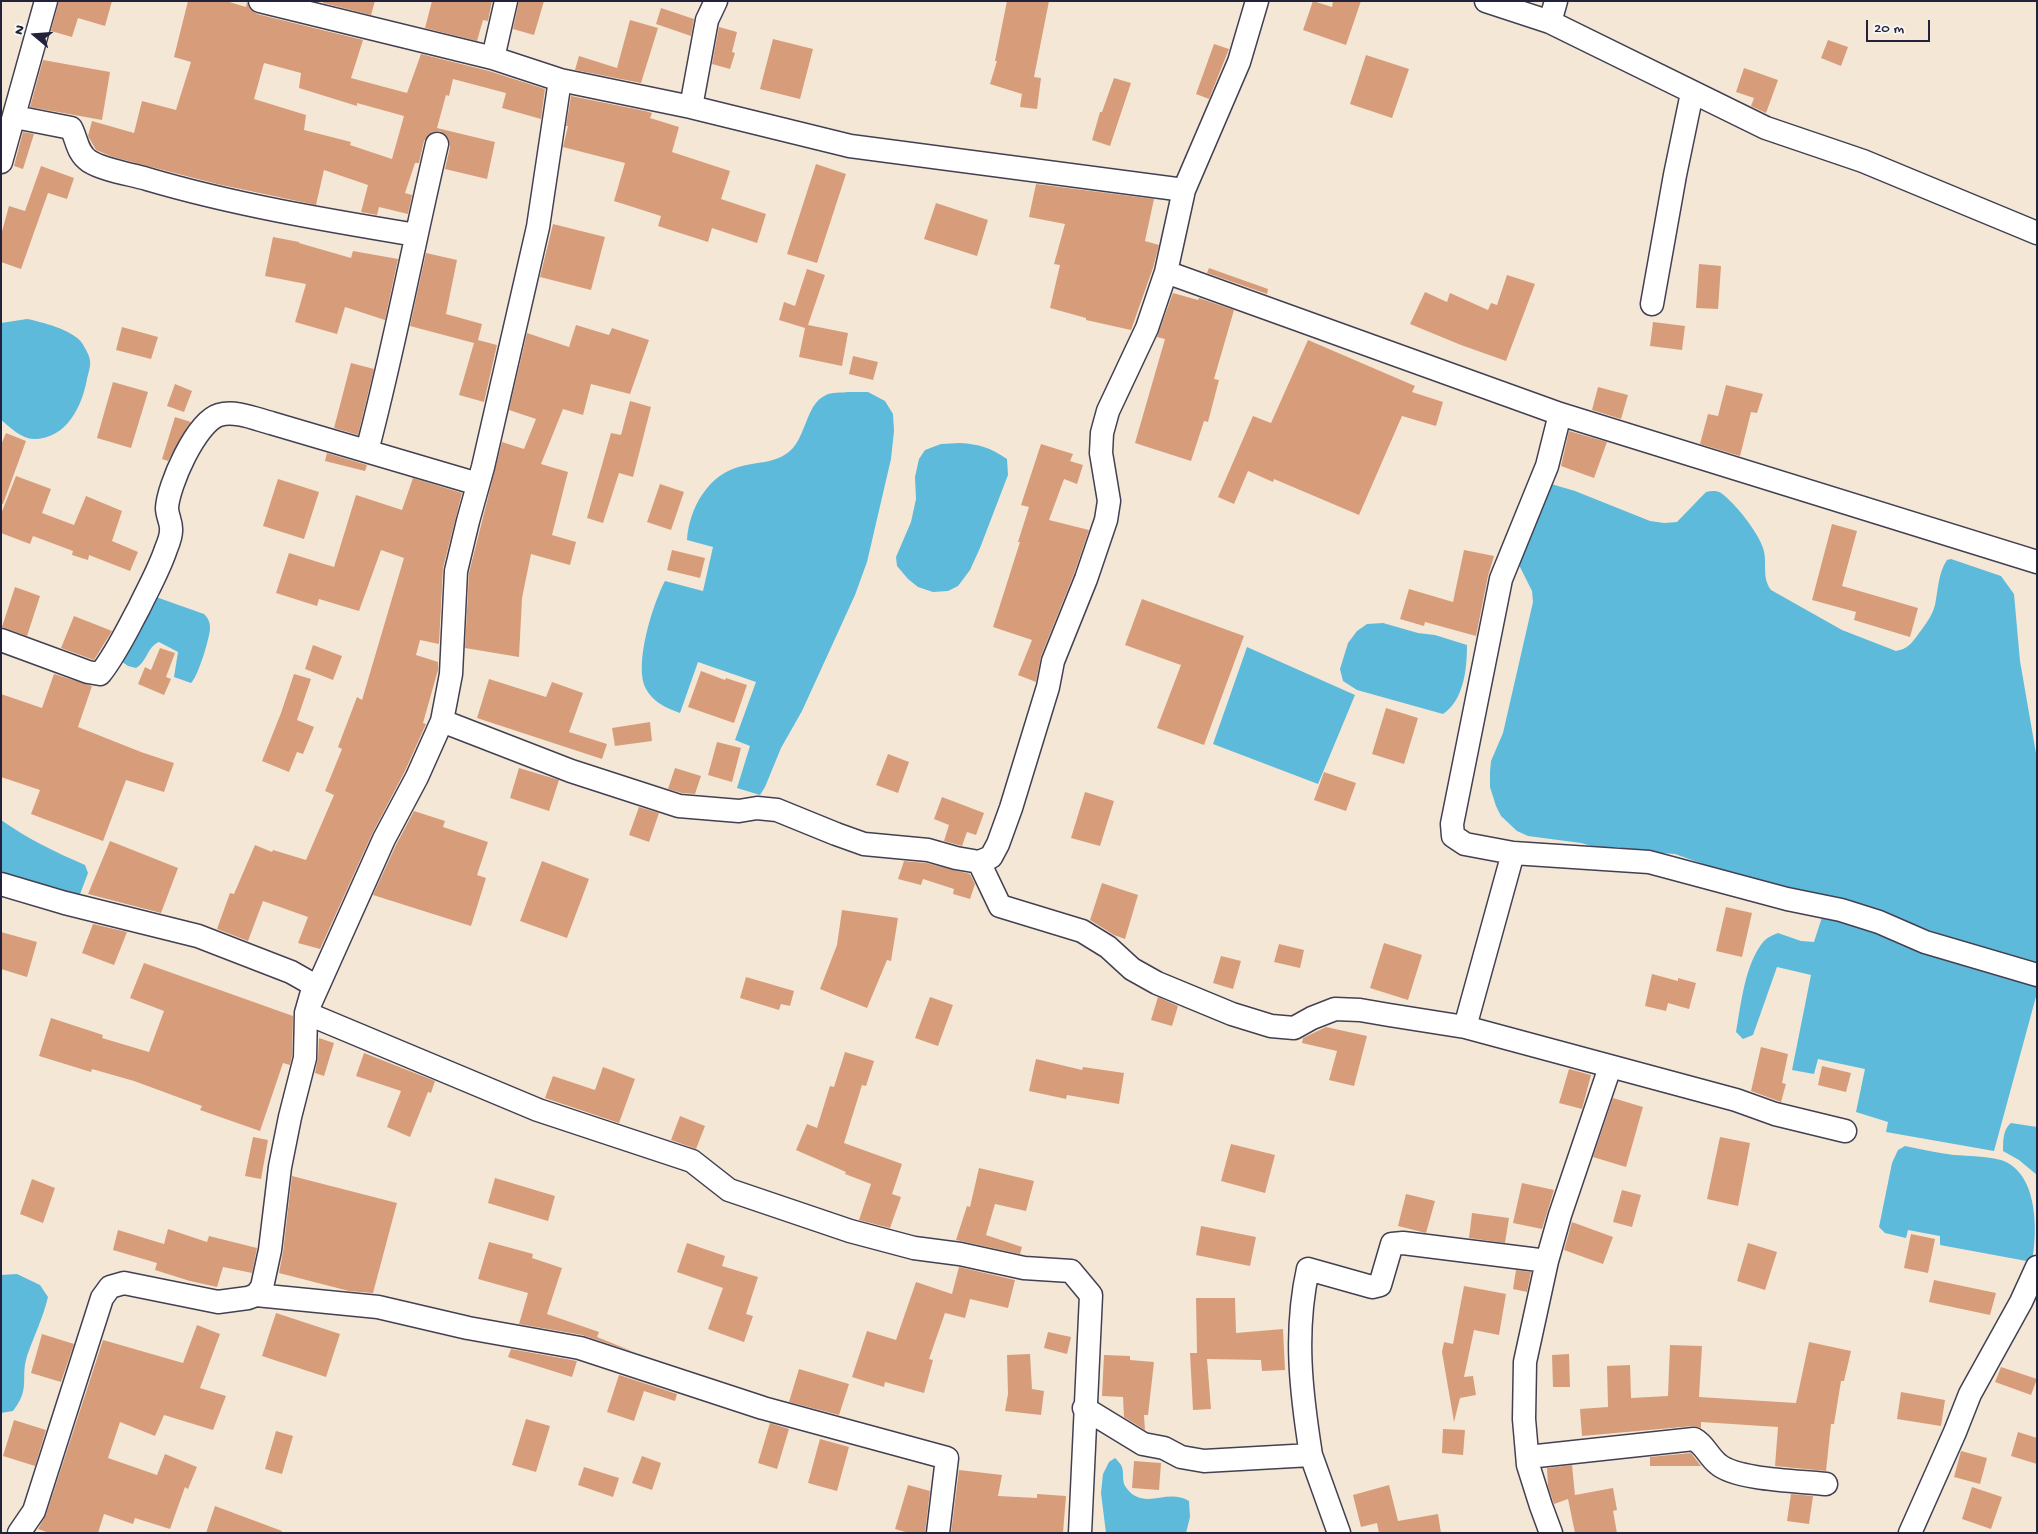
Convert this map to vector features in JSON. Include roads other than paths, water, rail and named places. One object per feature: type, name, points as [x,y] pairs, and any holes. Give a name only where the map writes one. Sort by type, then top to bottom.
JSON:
[{"type":"street","points":[[1,162],[46,1]]},
{"type":"street","points":[[260,1],[493,58],[560,80],[691,107],[850,146],[1184,190]]},
{"type":"street","points":[[493,58],[506,1]]},
{"type":"street","points":[[691,107],[707,20],[716,1]]},
{"type":"street","points":[[442,721],[571,771],[679,806],[739,812],[757,808],[777,810],[864,844],[928,850],[979,862],[991,856],[998,844],[1046,696],[1054,661],[1086,579],[1106,520],[1109,501],[1101,453],[1108,411],[1147,328],[1166,272],[1184,190],[1239,62],[1257,1]]},
{"type":"street","points":[[1486,1],[1553,12],[1692,93],[1766,128],[1863,161],[2037,233]]},
{"type":"street","points":[[306,1013],[384,839],[417,777],[442,721],[451,674],[456,571],[519,315],[538,227],[560,80]]},
{"type":"street","points":[[1652,304],[1692,93]]},
{"type":"street","points":[[15,117],[71,128],[77,139],[80,153],[90,161],[184,190],[416,235]]},
{"type":"street","points":[[367,451],[393,348],[416,235],[438,144]]},
{"type":"street","points":[[1166,272],[1560,414],[2037,562]]},
{"type":"street","points":[[1,640],[88,672],[100,674],[128,628],[165,551],[171,531],[167,509],[187,449],[202,427],[218,415],[238,414],[478,484]]},
{"type":"street","points":[[1560,414],[1547,466],[1501,579],[1452,824],[1453,836],[1465,844],[1513,853],[1649,862],[1786,900],[1841,910],[1879,922],[1925,942],[2037,975]]},
{"type":"street","points":[[1465,1027],[1513,853]]},
{"type":"street","points":[[979,862],[1000,906],[1082,931],[1108,947],[1132,969],[1156,983],[1232,1014],[1271,1026],[1294,1028],[1312,1018],[1335,1010],[1360,1010],[1465,1027],[1736,1100],[1775,1114],[1845,1131]]},
{"type":"street","points":[[1,884],[65,903],[198,936],[291,972],[314,984],[306,1013],[305,1058],[280,1167],[270,1250],[262,1287],[256,1295]]},
{"type":"street","points":[[306,1013],[538,1110],[692,1161],[729,1190],[850,1231],[914,1248],[960,1254],[1024,1268],[1071,1271],[1091,1296],[1084,1408],[1080,1533]]},
{"type":"street","points":[[1551,1533],[1541,1506],[1528,1457],[1524,1419],[1525,1362],[1547,1261],[1560,1215],[1610,1066]]},
{"type":"street","points":[[1339,1533],[1311,1455],[1303,1405],[1300,1360],[1301,1301],[1308,1269],[1372,1287],[1380,1285],[1392,1244],[1403,1243],[1547,1261]]},
{"type":"street","points":[[1910,1533],[1970,1394],[2022,1302],[2037,1267]]},
{"type":"street","points":[[19,1533],[34,1511],[102,1298],[110,1287],[124,1283],[218,1302],[234,1301],[256,1295],[378,1307],[468,1328],[580,1348],[754,1405],[947,1458],[938,1533]]},
{"type":"street","points":[[1084,1408],[1144,1444],[1164,1448],[1181,1457],[1204,1461],[1311,1455]]},
{"type":"street","points":[[1528,1457],[1694,1438],[1702,1444],[1718,1465],[1735,1472],[1826,1484]]},
{"type":"water","points":[[27,319],[49,324],[72,334],[82,343],[90,359],[85,390],[71,419],[55,434],[45,438],[34,439],[20,435],[1,420],[1,323]]},
{"type":"water","points":[[868,392],[885,401],[893,414],[894,431],[891,459],[867,562],[855,595],[802,711],[781,748],[760,795],[737,788],[750,746],[735,740],[756,682],[698,662],[680,713],[670,709],[652,698],[646,689],[642,666],[646,635],[655,604],[665,581],[703,591],[713,547],[687,540],[692,516],[697,504],[711,484],[730,470],[770,461],[786,454],[798,441],[813,407],[819,400],[828,394]]},
{"type":"water","points":[[960,443],[985,447],[1007,459],[1008,475],[970,570],[958,586],[948,591],[933,592],[918,587],[908,579],[897,566],[896,557],[911,522],[916,499],[915,477],[919,459],[925,450],[941,444]]},
{"type":"water","points":[[1548,483],[1575,491],[1650,521],[1664,523],[1677,522],[1706,492],[1719,492],[1739,511],[1760,541],[1764,554],[1766,580],[1771,590],[1842,630],[1896,651],[1911,644],[1930,617],[1935,605],[1940,576],[1947,560],[1951,559],[2001,576],[2014,594],[2020,661],[2037,759],[2037,964],[1903,922],[1852,901],[1818,895],[1720,870],[1675,854],[1633,851],[1618,847],[1595,847],[1581,843],[1528,836],[1517,831],[1501,816],[1490,787],[1491,761],[1503,733],[1533,602],[1532,591],[1518,563]]},
{"type":"water","points":[[156,597],[204,614],[210,624],[206,648],[197,673],[191,683],[174,677],[178,652],[159,642],[152,647],[143,662],[136,668],[128,666],[121,661]]},
{"type":"water","points":[[1383,623],[1418,633],[1435,635],[1467,645],[1465,674],[1460,692],[1456,701],[1443,714],[1357,690],[1343,681],[1340,669],[1348,643],[1357,631],[1367,624]]},
{"type":"water","points":[[1247,647],[1355,695],[1318,784],[1213,744]]},
{"type":"water","points":[[1,820],[42,845],[85,865],[88,873],[79,897],[1,876]]},
{"type":"water","points":[[1823,914],[2037,985],[2037,993],[1994,1151],[1886,1132],[1888,1122],[1856,1112],[1865,1069],[1818,1059],[1814,1074],[1792,1070],[1811,975],[1777,967],[1753,1035],[1743,1039],[1736,1032],[1748,972],[1764,941],[1778,933],[1801,941],[1814,942]]},
{"type":"water","points":[[2011,1123],[2037,1127],[2037,1175],[2019,1160],[2003,1151],[2005,1132]]},
{"type":"water","points":[[1905,1146],[1948,1154],[2001,1160],[2013,1167],[2022,1176],[2029,1189],[2033,1204],[2035,1234],[2032,1262],[1940,1245],[1940,1236],[1908,1230],[1906,1238],[1885,1233],[1879,1227],[1892,1163],[1898,1150]]},
{"type":"water","points":[[17,1274],[40,1285],[48,1297],[27,1356],[22,1396],[13,1411],[1,1413],[1,1275]]},
{"type":"water","points":[[1115,1458],[1122,1467],[1125,1486],[1132,1494],[1139,1498],[1147,1499],[1180,1497],[1189,1501],[1190,1517],[1186,1533],[1106,1533],[1101,1493],[1103,1474],[1109,1462]]}]
